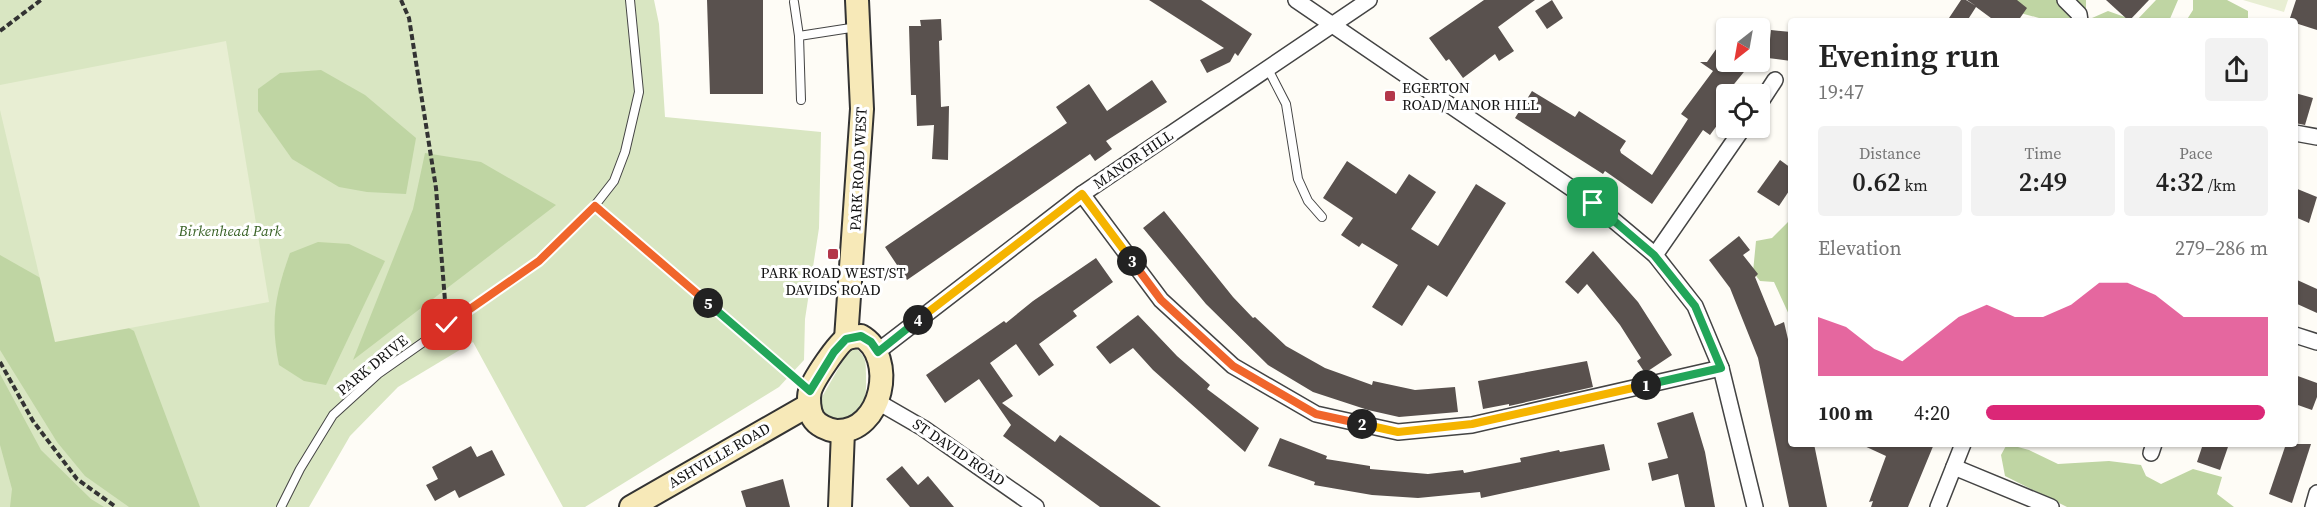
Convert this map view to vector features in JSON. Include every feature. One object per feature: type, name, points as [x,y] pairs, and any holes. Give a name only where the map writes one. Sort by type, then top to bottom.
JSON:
[{"type":"street","name":"PARK ROAD WEST","points":[[846,339],[862,109],[856,0]]},
{"type":"street","points":[[1296,0],[1593,203],[1654,255],[1695,306],[1721,368],[1755,507]]},
{"type":"street","name":"MANOR HILL","points":[[878,352],[1082,194],[1369,0]]},
{"type":"street","points":[[2065,0],[2079,14],[2080,18]]},
{"type":"street","points":[[1770,88],[1775,80]]},
{"type":"street","points":[[2298,134],[2317,138]]},
{"type":"street","points":[[1654,255],[1736,138]]},
{"type":"street","points":[[1082,194],[1161,300],[1233,366],[1316,414],[1398,432],[1472,424],[1721,368]]},
{"type":"street","points":[[2298,335],[2317,342]]},
{"type":"street","points":[[861,336],[871,342],[878,352],[881,371],[878,402],[868,417],[857,426],[843,431],[829,430],[813,419],[810,398],[834,352],[846,339],[861,336]]},
{"type":"street","name":"ASHVILLE ROAD","points":[[631,507],[810,398]]},
{"type":"street","name":"ST DAVID ROAD","points":[[878,402],[933,434],[1036,507]]},
{"type":"street","points":[[840,507],[843,431]]},
{"type":"street","points":[[1938,507],[1962,447]]},
{"type":"street","points":[[1954,467],[2051,507]]},
{"type":"street","points":[[2313,507],[2317,493]]},
{"type":"lane","name":"PARK DRIVE","points":[[281,507],[300,469],[333,415],[378,374],[539,261],[595,206],[614,181],[625,152],[639,92],[630,0]]},
{"type":"lane","points":[[794,2],[799,36],[801,100]]},
{"type":"lane","points":[[799,36],[858,27]]},
{"type":"lane","points":[[1268,69],[1286,104],[1298,179],[1308,201],[1322,218]]},
{"type":"path","points":[[0,31],[41,0]]},
{"type":"path","points":[[401,0],[409,18],[436,188],[447,325]]},
{"type":"path","points":[[595,206],[810,398]]},
{"type":"path","points":[[0,362],[33,420],[77,479],[116,507]]},
{"type":"green space","name":"Birkenhead Park","points":[[0,0],[654,0],[659,24],[665,117],[821,132],[819,228],[805,319],[804,360],[779,387],[585,507],[563,507],[473,342],[398,387],[350,436],[309,507],[0,507]]},
{"type":"green space","points":[[2007,0],[2086,0],[2086,18],[2039,18],[2013,11]]},
{"type":"green space","points":[[2156,0],[2178,0],[2170,18],[2139,18]]},
{"type":"green space","points":[[2193,0],[2227,0],[2248,11],[2248,18],[2188,18],[2193,10]]},
{"type":"green space","points":[[2243,0],[2288,0],[2284,12]]},
{"type":"green space","points":[[2108,11],[2128,18],[2092,18]]},
{"type":"green space","points":[[226,41],[269,302],[55,342],[0,110],[0,85]]},
{"type":"green space","points":[[321,70],[365,95],[416,138],[406,194],[367,192],[339,187],[292,159],[258,111],[258,89],[280,73]]},
{"type":"green space","points":[[425,153],[481,162],[556,205],[353,360],[413,209]]},
{"type":"green space","points":[[1788,222],[1788,312],[1774,282],[1760,281],[1753,272],[1756,241],[1772,238]]},
{"type":"green space","points":[[318,242],[349,244],[385,261],[326,385],[304,381],[279,365],[275,335],[278,295],[290,253]]},
{"type":"green space","points":[[0,255],[134,331],[200,507],[129,507],[85,476],[57,442],[0,350]]},
{"type":"green space","points":[[857,349],[866,363],[864,401],[857,410],[843,420],[833,418],[824,412],[822,397],[849,350]]},
{"type":"green space","points":[[0,374],[41,450],[91,499],[104,507],[10,507],[12,489],[0,445]]},
{"type":"green space","points":[[2005,447],[2018,447],[2058,464],[2109,461],[2141,465],[2146,476],[2161,484],[2193,469],[2222,477],[2217,494],[2234,507],[2067,507],[2005,476],[2001,455]]},
{"type":"building","points":[[707,0],[763,0],[763,94],[710,94]]},
{"type":"building","points":[[1149,0],[1201,0],[1252,34],[1238,56],[1235,53],[1230,62],[1207,73],[1200,60],[1224,48]]},
{"type":"building","points":[[1484,0],[1535,0],[1498,27],[1514,51],[1499,61],[1495,54],[1463,78],[1449,59],[1446,61],[1429,38]]},
{"type":"building","points":[[1552,0],[1563,18],[1547,29],[1535,11]]},
{"type":"building","points":[[1961,0],[1966,0],[1976,6],[1967,0],[2017,0],[2027,8],[2020,18],[1991,18],[1976,7],[1969,18],[1949,18]]},
{"type":"building","points":[[2106,0],[2149,0],[2132,18],[2126,18]]},
{"type":"building","points":[[2296,0],[2317,0],[2317,30],[2298,24],[2298,18],[2290,18]]},
{"type":"building","points":[[941,19],[942,40],[939,41],[941,107],[949,106],[948,160],[932,159],[934,125],[917,126],[916,95],[911,95],[909,26],[921,26],[920,20]]},
{"type":"building","points":[[1771,30],[1788,32],[1788,61],[1770,58]]},
{"type":"building","points":[[1716,49],[1716,72],[1744,72],[1734,84],[1716,84],[1716,127],[1710,135],[1703,130],[1652,204],[1605,171],[1603,174],[1515,118],[1532,91],[1575,117],[1579,111],[1626,141],[1620,150],[1621,153],[1652,175],[1688,119],[1681,114],[1713,71],[1700,62],[1707,62]]},
{"type":"building","points":[[1152,80],[1167,102],[1106,141],[1112,149],[1095,161],[1090,154],[907,280],[885,247],[1067,123],[1056,107],[1089,84],[1107,111]]},
{"type":"building","points":[[2298,94],[2313,98],[2305,125],[2298,124]]},
{"type":"building","points":[[1780,160],[1788,166],[1788,192],[1779,206],[1757,192]]},
{"type":"building","points":[[1347,161],[1396,194],[1409,174],[1436,192],[1411,229],[1438,246],[1476,184],[1506,203],[1447,297],[1428,285],[1402,326],[1372,307],[1398,265],[1362,243],[1359,247],[1341,235],[1353,218],[1323,198]]},
{"type":"building","points":[[2298,189],[2317,197],[2309,223],[2298,218]]},
{"type":"building","points":[[1164,211],[1233,297],[1253,318],[1255,317],[1286,346],[1325,368],[1372,385],[1373,381],[1415,390],[1455,387],[1458,412],[1399,417],[1368,410],[1313,392],[1268,365],[1206,304],[1143,228]]},
{"type":"building","points":[[1739,236],[1750,250],[1743,255],[1758,274],[1755,277],[1775,326],[1784,322],[1788,339],[1788,447],[1815,447],[1827,507],[1789,507],[1758,358],[1730,288],[1709,260]]},
{"type":"building","points":[[1593,251],[1638,302],[1672,355],[1645,373],[1637,361],[1641,358],[1620,325],[1587,284],[1578,294],[1565,282]]},
{"type":"building","points":[[1096,258],[1113,282],[1073,311],[1077,316],[1039,344],[1054,365],[1039,376],[1016,344],[990,363],[1013,396],[1002,403],[1055,442],[1060,435],[1161,507],[1100,507],[1003,436],[1011,425],[979,379],[945,403],[926,375],[1004,321],[1006,323],[1033,301]]},
{"type":"building","points":[[2298,280],[2317,289],[2317,313],[2298,304]]},
{"type":"building","points":[[1138,315],[1177,356],[1210,385],[1207,389],[1259,428],[1245,452],[1153,370],[1133,348],[1110,364],[1096,347]]},
{"type":"building","points":[[1587,361],[1593,387],[1509,406],[1509,404],[1483,409],[1478,381]]},
{"type":"building","points":[[2298,376],[2317,383],[2317,397],[2312,410],[2298,405]]},
{"type":"building","points":[[1693,412],[1705,452],[1715,507],[1685,507],[1678,474],[1652,481],[1648,463],[1668,458],[1657,423]]},
{"type":"building","points":[[1280,438],[1327,456],[1326,459],[1370,466],[1370,469],[1428,474],[1463,470],[1464,473],[1521,462],[1520,458],[1604,444],[1610,470],[1481,498],[1480,492],[1418,498],[1372,495],[1314,485],[1315,482],[1268,466]]},
{"type":"building","points":[[2311,444],[2292,503],[2269,494],[2285,447]]},
{"type":"building","points":[[471,446],[477,457],[492,450],[505,475],[459,498],[455,490],[435,501],[426,485],[438,479],[432,467]]},
{"type":"building","points":[[1866,447],[1933,447],[1908,507],[1871,507],[1873,501],[1869,502],[1886,456]]},
{"type":"building","points":[[2202,447],[2228,447],[2220,470],[2197,462]]},
{"type":"building","points":[[902,466],[918,485],[928,476],[954,507],[910,507],[886,479]]},
{"type":"building","points":[[783,479],[790,507],[746,507],[741,491]]},
{"type":"place","name":"EGERTON ROAD/MANOR HILL","points":[[1390,96]]},
{"type":"place","name":"PARK ROAD WEST/ST DAVIDS ROAD","points":[[833,254]]},
{"type":"route","points":[[447,325],[539,261],[595,206],[810,391],[834,352],[846,339],[861,336],[871,342],[878,352],[1082,194],[1161,300],[1233,366],[1316,414],[1398,432],[1472,424],[1721,368],[1695,306],[1654,255],[1593,203]]}]
